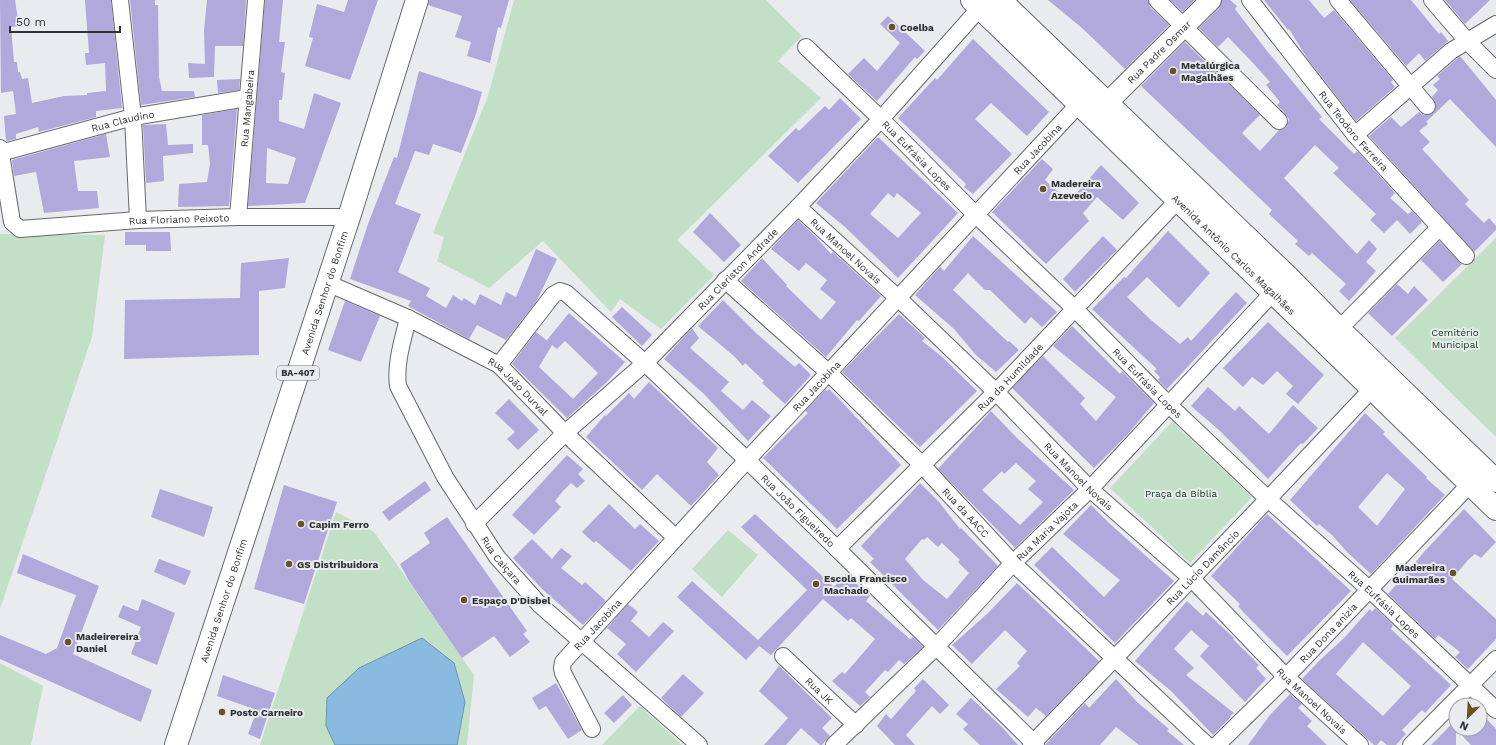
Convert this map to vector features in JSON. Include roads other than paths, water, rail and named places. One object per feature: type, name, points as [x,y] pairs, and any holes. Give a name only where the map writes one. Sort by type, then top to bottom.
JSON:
[{"type":"main road","name":"Avenida Senhor do Bonfim","points":[[176,745],[349,217],[417,0]]},
{"type":"main road","name":"Avenida Antônio Carlos Magalhães","points":[[1000,0],[1107,103],[1281,284],[1372,389],[1496,509]]},
{"type":"main road","name":"Avenida Antônio Carlos Magalhães","points":[[979,3],[1079,104],[1178,200],[1339,329],[1496,481]]},
{"type":"street","points":[[120,0],[133,117],[138,220]]},
{"type":"street","name":"Rua Mangabeira","points":[[238,217],[256,0]]},
{"type":"street","points":[[1157,0],[1279,121]]},
{"type":"street","name":"Rua Padre Osmar","points":[[1107,103],[1211,0]]},
{"type":"street","name":"Rua Teodoro Ferreira","points":[[1250,0],[1355,135],[1466,256]]},
{"type":"street","points":[[1338,0],[1427,106]]},
{"type":"street","points":[[1432,0],[1468,42],[1496,70]]},
{"type":"street","name":"Rua Cleriston Andrade","points":[[474,524],[565,434],[645,363],[798,207],[881,119],[979,3]]},
{"type":"street","points":[[1355,135],[1451,51],[1496,24]]},
{"type":"street","name":"Rua Eufrásia Lopes","points":[[806,47],[881,119],[976,215],[1075,309],[1169,404],[1268,500],[1369,588],[1496,710]]},
{"type":"street","name":"Rua Claudino","points":[[0,152],[133,117],[247,98]]},
{"type":"street","name":"Rua Jacobina","points":[[592,729],[563,673],[562,668],[564,662],[582,640],[747,460],[899,299],[1079,104]]},
{"type":"street","name":"Rua Floriano Peixoto","points":[[0,152],[12,222],[20,229],[138,220],[238,217],[349,217]]},
{"type":"street","name":"Rua da Humildade","points":[[838,549],[996,392],[1178,200]]},
{"type":"street","name":"Rua Manoel Novais","points":[[798,207],[899,299],[996,392],[1090,489],[1190,578],[1286,677],[1360,745]]},
{"type":"street","points":[[1339,329],[1439,228]]},
{"type":"street","name":"Rua da AACC","points":[[725,280],[829,373],[922,464],[1013,563],[1207,745]]},
{"type":"street","name":"Rua João Durval","points":[[327,282],[408,318],[499,365],[565,434],[676,538]]},
{"type":"street","name":"Rua Maria Vajota","points":[[834,745],[936,647],[1013,563],[1090,489],[1281,284]]},
{"type":"street","name":"Rua João Figueiredo","points":[[499,365],[553,296],[560,291],[566,292],[645,363],[747,460],[1033,744]]},
{"type":"street","name":"Rua Caiçara","points":[[408,318],[398,362],[398,386],[445,477],[474,524],[498,557],[540,605],[582,640],[699,745]]},
{"type":"street","name":"Rua Lúcio Damâncio","points":[[1033,744],[1113,658],[1268,500],[1372,389]]},
{"type":"street","name":"Rua Dona anizia","points":[[1217,745],[1286,677],[1369,588],[1470,484]]},
{"type":"street","name":"Rua JK","points":[[783,656],[856,725]]},
{"type":"street","points":[[1411,745],[1496,659]]},
{"type":"water","points":[[422,638],[454,663],[465,702],[457,745],[335,745],[326,726],[327,698],[359,668]]},
{"type":"place","name":"Coelba","points":[[892,27]]},
{"type":"place","name":"Metalúrgica Magalhães","points":[[1173,71]]},
{"type":"place","name":"Madereira Azevedo","points":[[1043,189]]},
{"type":"place","name":"Capim Ferro","points":[[301,524]]},
{"type":"place","name":"GS Distribuidora","points":[[289,564]]},
{"type":"place","name":"Madereira Guimarães","points":[[1453,573]]},
{"type":"place","name":"Escola Francisco Machado","points":[[816,584]]},
{"type":"place","name":"Espaço D'Disbel","points":[[464,600]]},
{"type":"place","name":"Madeirereira Daniel","points":[[68,642]]},
{"type":"place","name":"Posto Carneiro","points":[[222,712]]},
{"type":"park label","name":"Cemitério Municipal","points":[[1455,338]]},
{"type":"park label","name":"Praça da Bíblia","points":[[1181,493]]}]
